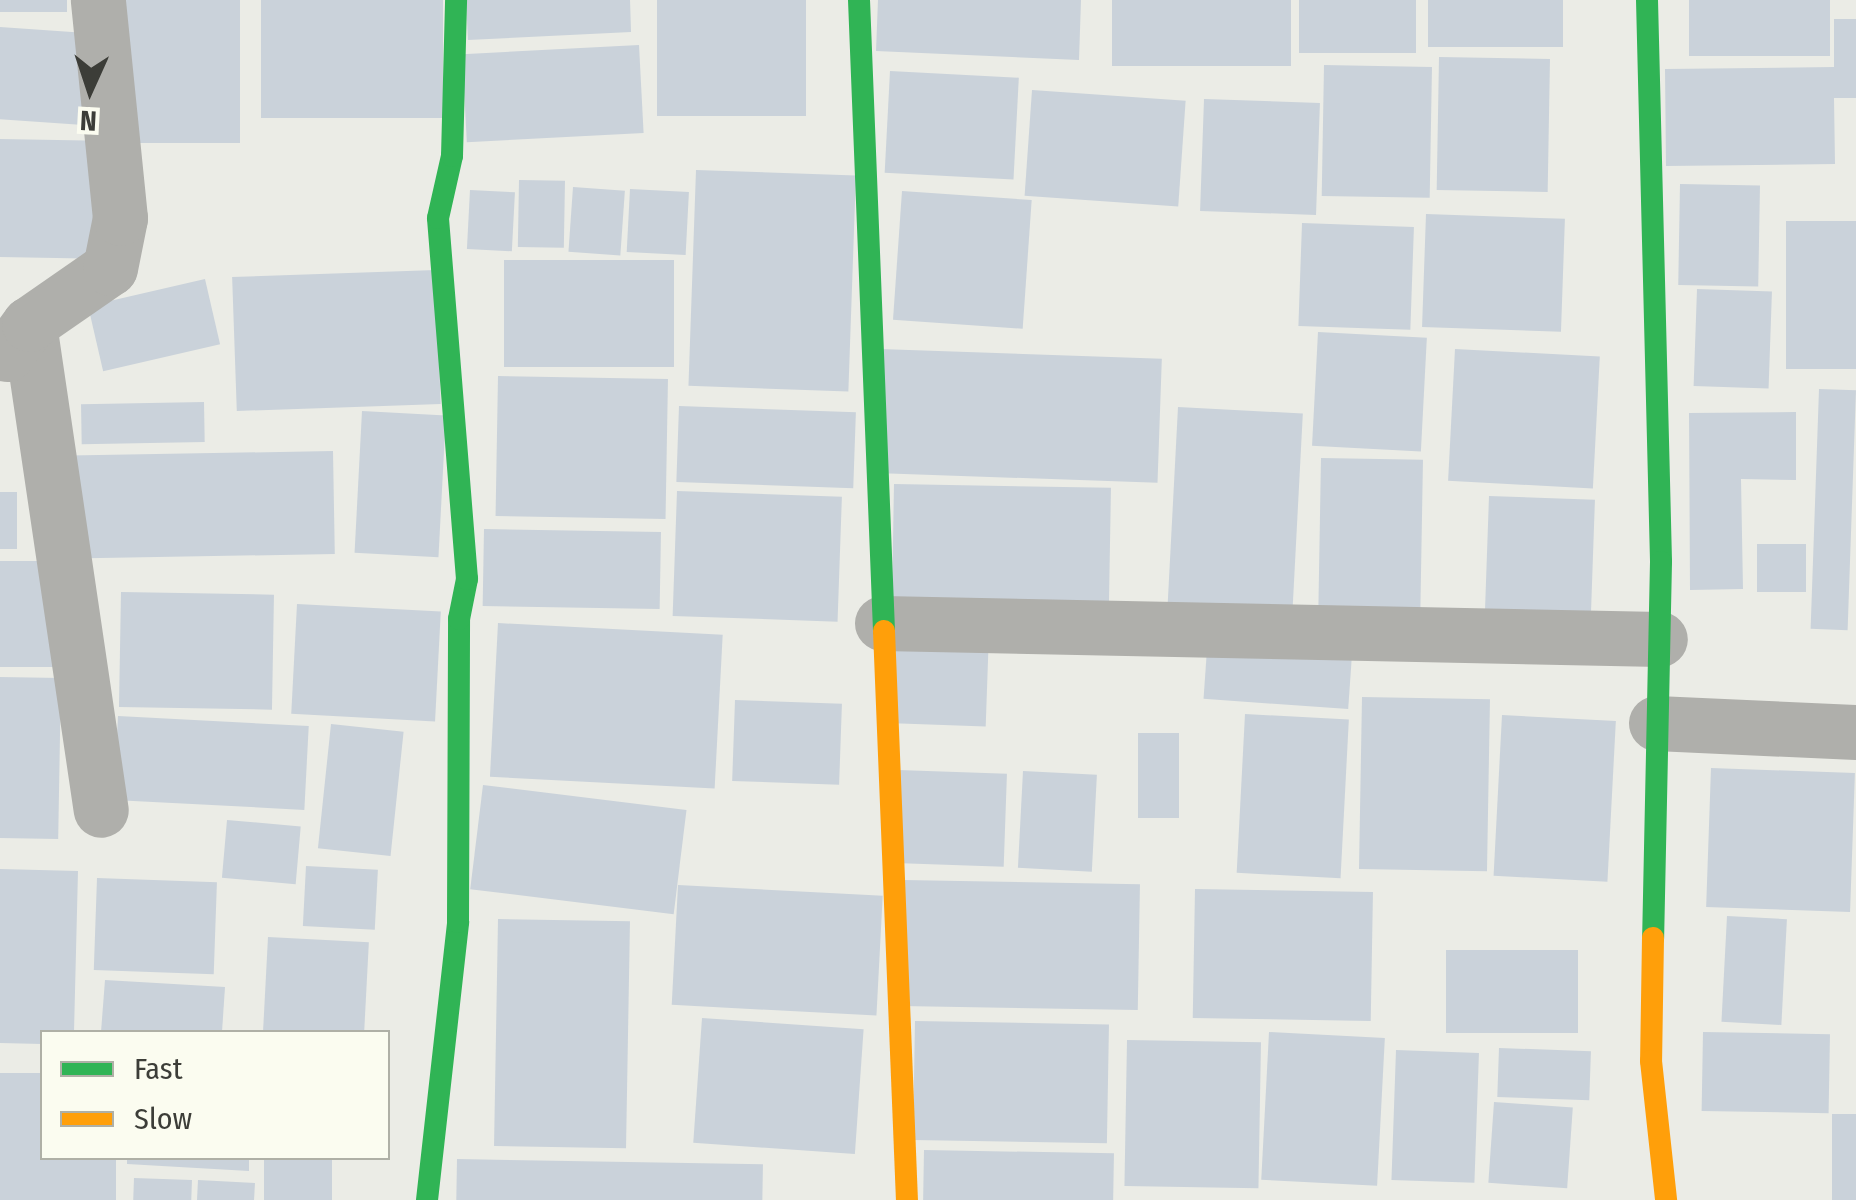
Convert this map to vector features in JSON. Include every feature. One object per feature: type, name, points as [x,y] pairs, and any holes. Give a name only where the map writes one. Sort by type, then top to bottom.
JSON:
[{"type":"street","points":[[98,0],[120,218],[110,268],[14,340],[101,810]]},
{"type":"street","points":[[426,1200],[458,922],[459,619],[467,579],[438,218],[452,156],[456,0]]},
{"type":"street","points":[[859,0],[907,1200]]},
{"type":"street","points":[[1647,0],[1660,639],[1651,1061],[1666,1200]]},
{"type":"street","points":[[882,622],[1660,639]]},
{"type":"street","points":[[1656,723],[1856,732]]},
{"type":"building","points":[[0,0],[67,0],[67,12],[0,12]]},
{"type":"building","points":[[123,0],[240,0],[240,143],[123,143]]},
{"type":"building","points":[[261,0],[443,0],[443,118],[261,118]]},
{"type":"building","points":[[466,0],[630,0],[631,32],[468,40]]},
{"type":"building","points":[[657,0],[806,0],[806,116],[657,116]]},
{"type":"building","points":[[878,0],[1081,0],[1079,60],[876,51]]},
{"type":"building","points":[[1112,0],[1291,0],[1291,66],[1112,66]]},
{"type":"building","points":[[1299,0],[1416,0],[1416,53],[1299,53]]},
{"type":"building","points":[[1428,0],[1563,0],[1563,47],[1428,47]]},
{"type":"building","points":[[1689,0],[1830,0],[1830,56],[1689,56]]},
{"type":"building","points":[[1834,19],[1856,19],[1856,98],[1834,98],[1835,164],[1666,166],[1665,69],[1834,67]]},
{"type":"building","points":[[0,27],[90,33],[83,125],[0,119]]},
{"type":"building","points":[[639,45],[644,133],[467,142],[462,54]]},
{"type":"building","points":[[1439,57],[1550,59],[1548,192],[1437,190]]},
{"type":"building","points":[[1324,65],[1432,67],[1430,198],[1322,196]]},
{"type":"building","points":[[890,71],[1019,78],[1013,180],[885,173]]},
{"type":"building","points":[[1032,90],[1186,101],[1178,206],[1025,196]]},
{"type":"building","points":[[1204,99],[1320,103],[1316,215],[1200,211]]},
{"type":"building","points":[[0,139],[100,141],[98,259],[0,257]]},
{"type":"building","points":[[696,170],[856,176],[848,391],[688,386]]},
{"type":"building","points":[[519,180],[565,181],[564,248],[518,247]]},
{"type":"building","points":[[1680,184],[1760,185],[1758,286],[1678,285]]},
{"type":"building","points":[[573,187],[625,191],[620,255],[568,252]]},
{"type":"building","points":[[630,189],[689,192],[686,255],[627,252]]},
{"type":"building","points":[[470,190],[515,192],[512,251],[467,249]]},
{"type":"building","points":[[902,191],[1032,200],[1023,329],[893,320]]},
{"type":"building","points":[[1426,214],[1565,219],[1561,332],[1422,327]]},
{"type":"building","points":[[1786,221],[1856,221],[1856,369],[1786,369]]},
{"type":"building","points":[[1302,223],[1414,227],[1410,330],[1298,326]]},
{"type":"building","points":[[504,260],[674,260],[674,367],[504,367]]},
{"type":"building","points":[[436,270],[441,404],[237,411],[232,277]]},
{"type":"building","points":[[205,279],[220,344],[103,371],[88,306]]},
{"type":"building","points":[[1697,289],[1772,292],[1769,389],[1694,386]]},
{"type":"building","points":[[1318,332],[1427,338],[1421,452],[1312,446]]},
{"type":"building","points":[[880,349],[1162,359],[1158,483],[876,473]]},
{"type":"building","points":[[1455,349],[1600,357],[1593,488],[1448,481]]},
{"type":"building","points":[[498,376],[668,379],[666,519],[496,516]]},
{"type":"building","points":[[1819,389],[1856,390],[1848,630],[1811,629]]},
{"type":"building","points":[[204,402],[205,442],[82,444],[81,404]]},
{"type":"building","points":[[679,406],[856,412],[853,488],[676,482]]},
{"type":"building","points":[[1178,407],[1303,414],[1292,615],[1167,609]]},
{"type":"building","points":[[362,411],[446,415],[438,557],[355,553]]},
{"type":"building","points":[[1796,412],[1796,480],[1741,479],[1743,589],[1690,590],[1689,413]]},
{"type":"building","points":[[333,451],[335,554],[72,559],[70,456]]},
{"type":"building","points":[[1321,458],[1423,460],[1420,618],[1318,616]]},
{"type":"building","points":[[894,484],[1111,488],[1109,611],[892,607]]},
{"type":"building","points":[[677,491],[842,497],[838,622],[673,616]]},
{"type":"building","points":[[0,492],[17,492],[17,549],[0,549]]},
{"type":"building","points":[[1489,496],[1595,500],[1591,620],[1485,616]]},
{"type":"building","points":[[484,529],[661,532],[660,609],[483,606]]},
{"type":"building","points":[[1757,544],[1806,544],[1806,592],[1757,592]]},
{"type":"building","points":[[0,561],[55,561],[55,667],[0,667]]},
{"type":"building","points":[[121,592],[274,595],[272,710],[119,707]]},
{"type":"building","points":[[297,604],[441,612],[435,721],[291,714]]},
{"type":"building","points":[[498,623],[723,635],[715,789],[490,777]]},
{"type":"building","points":[[890,630],[989,633],[986,726],[887,723]]},
{"type":"building","points":[[1208,635],[1353,645],[1348,709],[1204,699]]},
{"type":"building","points":[[0,677],[61,678],[58,839],[0,838]]},
{"type":"building","points":[[1362,697],[1490,699],[1487,871],[1359,869]]},
{"type":"building","points":[[735,700],[842,704],[839,785],[732,781]]},
{"type":"building","points":[[1245,714],[1349,719],[1341,878],[1237,873]]},
{"type":"building","points":[[1502,715],[1616,721],[1607,882],[1494,876]]},
{"type":"building","points":[[118,716],[309,726],[304,810],[114,800]]},
{"type":"building","points":[[331,724],[404,732],[391,856],[318,848]]},
{"type":"building","points":[[1138,733],[1179,733],[1179,818],[1138,818]]},
{"type":"building","points":[[1711,768],[1855,773],[1850,912],[1706,907]]},
{"type":"building","points":[[898,770],[1007,774],[1004,867],[895,863]]},
{"type":"building","points":[[1023,771],[1097,775],[1092,872],[1018,868]]},
{"type":"building","points":[[483,785],[686,810],[674,914],[470,889]]},
{"type":"building","points":[[227,820],[301,826],[296,884],[222,878]]},
{"type":"building","points":[[306,866],[378,870],[375,930],[303,926]]},
{"type":"building","points":[[0,869],[78,871],[74,1030],[40,1030],[40,1044],[0,1043]]},
{"type":"building","points":[[97,878],[217,882],[214,974],[94,970]]},
{"type":"building","points":[[903,880],[1140,884],[1138,1010],[901,1006]]},
{"type":"building","points":[[678,885],[883,896],[876,1016],[672,1005]]},
{"type":"building","points":[[1195,889],[1373,892],[1371,1021],[1193,1018]]},
{"type":"building","points":[[1727,916],[1787,919],[1781,1025],[1721,1022]]},
{"type":"building","points":[[498,919],[630,921],[626,1148],[494,1146]]},
{"type":"building","points":[[268,937],[369,942],[364,1030],[263,1030]]},
{"type":"building","points":[[1446,950],[1578,950],[1578,1033],[1446,1033]]},
{"type":"building","points":[[105,980],[225,987],[222,1030],[101,1030]]},
{"type":"building","points":[[702,1018],[864,1029],[855,1154],[693,1143]]},
{"type":"building","points":[[915,1021],[1109,1024],[1107,1143],[913,1140]]},
{"type":"building","points":[[1269,1032],[1385,1038],[1377,1186],[1261,1180]]},
{"type":"building","points":[[1703,1032],[1830,1034],[1829,1113],[1702,1111]]},
{"type":"building","points":[[1127,1040],[1261,1042],[1258,1188],[1124,1186]]},
{"type":"building","points":[[1499,1048],[1591,1051],[1589,1100],[1497,1097]]},
{"type":"building","points":[[1396,1050],[1479,1053],[1474,1183],[1391,1180]]},
{"type":"building","points":[[0,1073],[40,1073],[40,1160],[116,1160],[116,1200],[0,1200]]},
{"type":"building","points":[[1494,1102],[1573,1108],[1567,1188],[1488,1183]]},
{"type":"building","points":[[1832,1114],[1856,1114],[1856,1200],[1832,1200]]},
{"type":"building","points":[[924,1150],[1114,1153],[1113,1200],[923,1200]]},
{"type":"building","points":[[457,1159],[763,1164],[762,1200],[456,1200]]},
{"type":"building","points":[[127,1160],[249,1160],[249,1171],[127,1164]]},
{"type":"building","points":[[264,1160],[332,1160],[332,1200],[264,1200]]},
{"type":"building","points":[[134,1178],[192,1180],[191,1200],[133,1200]]},
{"type":"building","points":[[198,1180],[255,1183],[254,1200],[197,1200]]},
{"type":"traffic: fast","points":[[427,1200],[458,922],[459,619],[467,579],[438,218],[452,156],[456,0]]},
{"type":"traffic: fast","points":[[859,0],[884,631]]},
{"type":"traffic: fast","points":[[1647,0],[1661,562],[1653,938]]},
{"type":"traffic: slow","points":[[884,631],[907,1200]]},
{"type":"traffic: slow","points":[[1653,938],[1651,1061],[1666,1200]]}]
